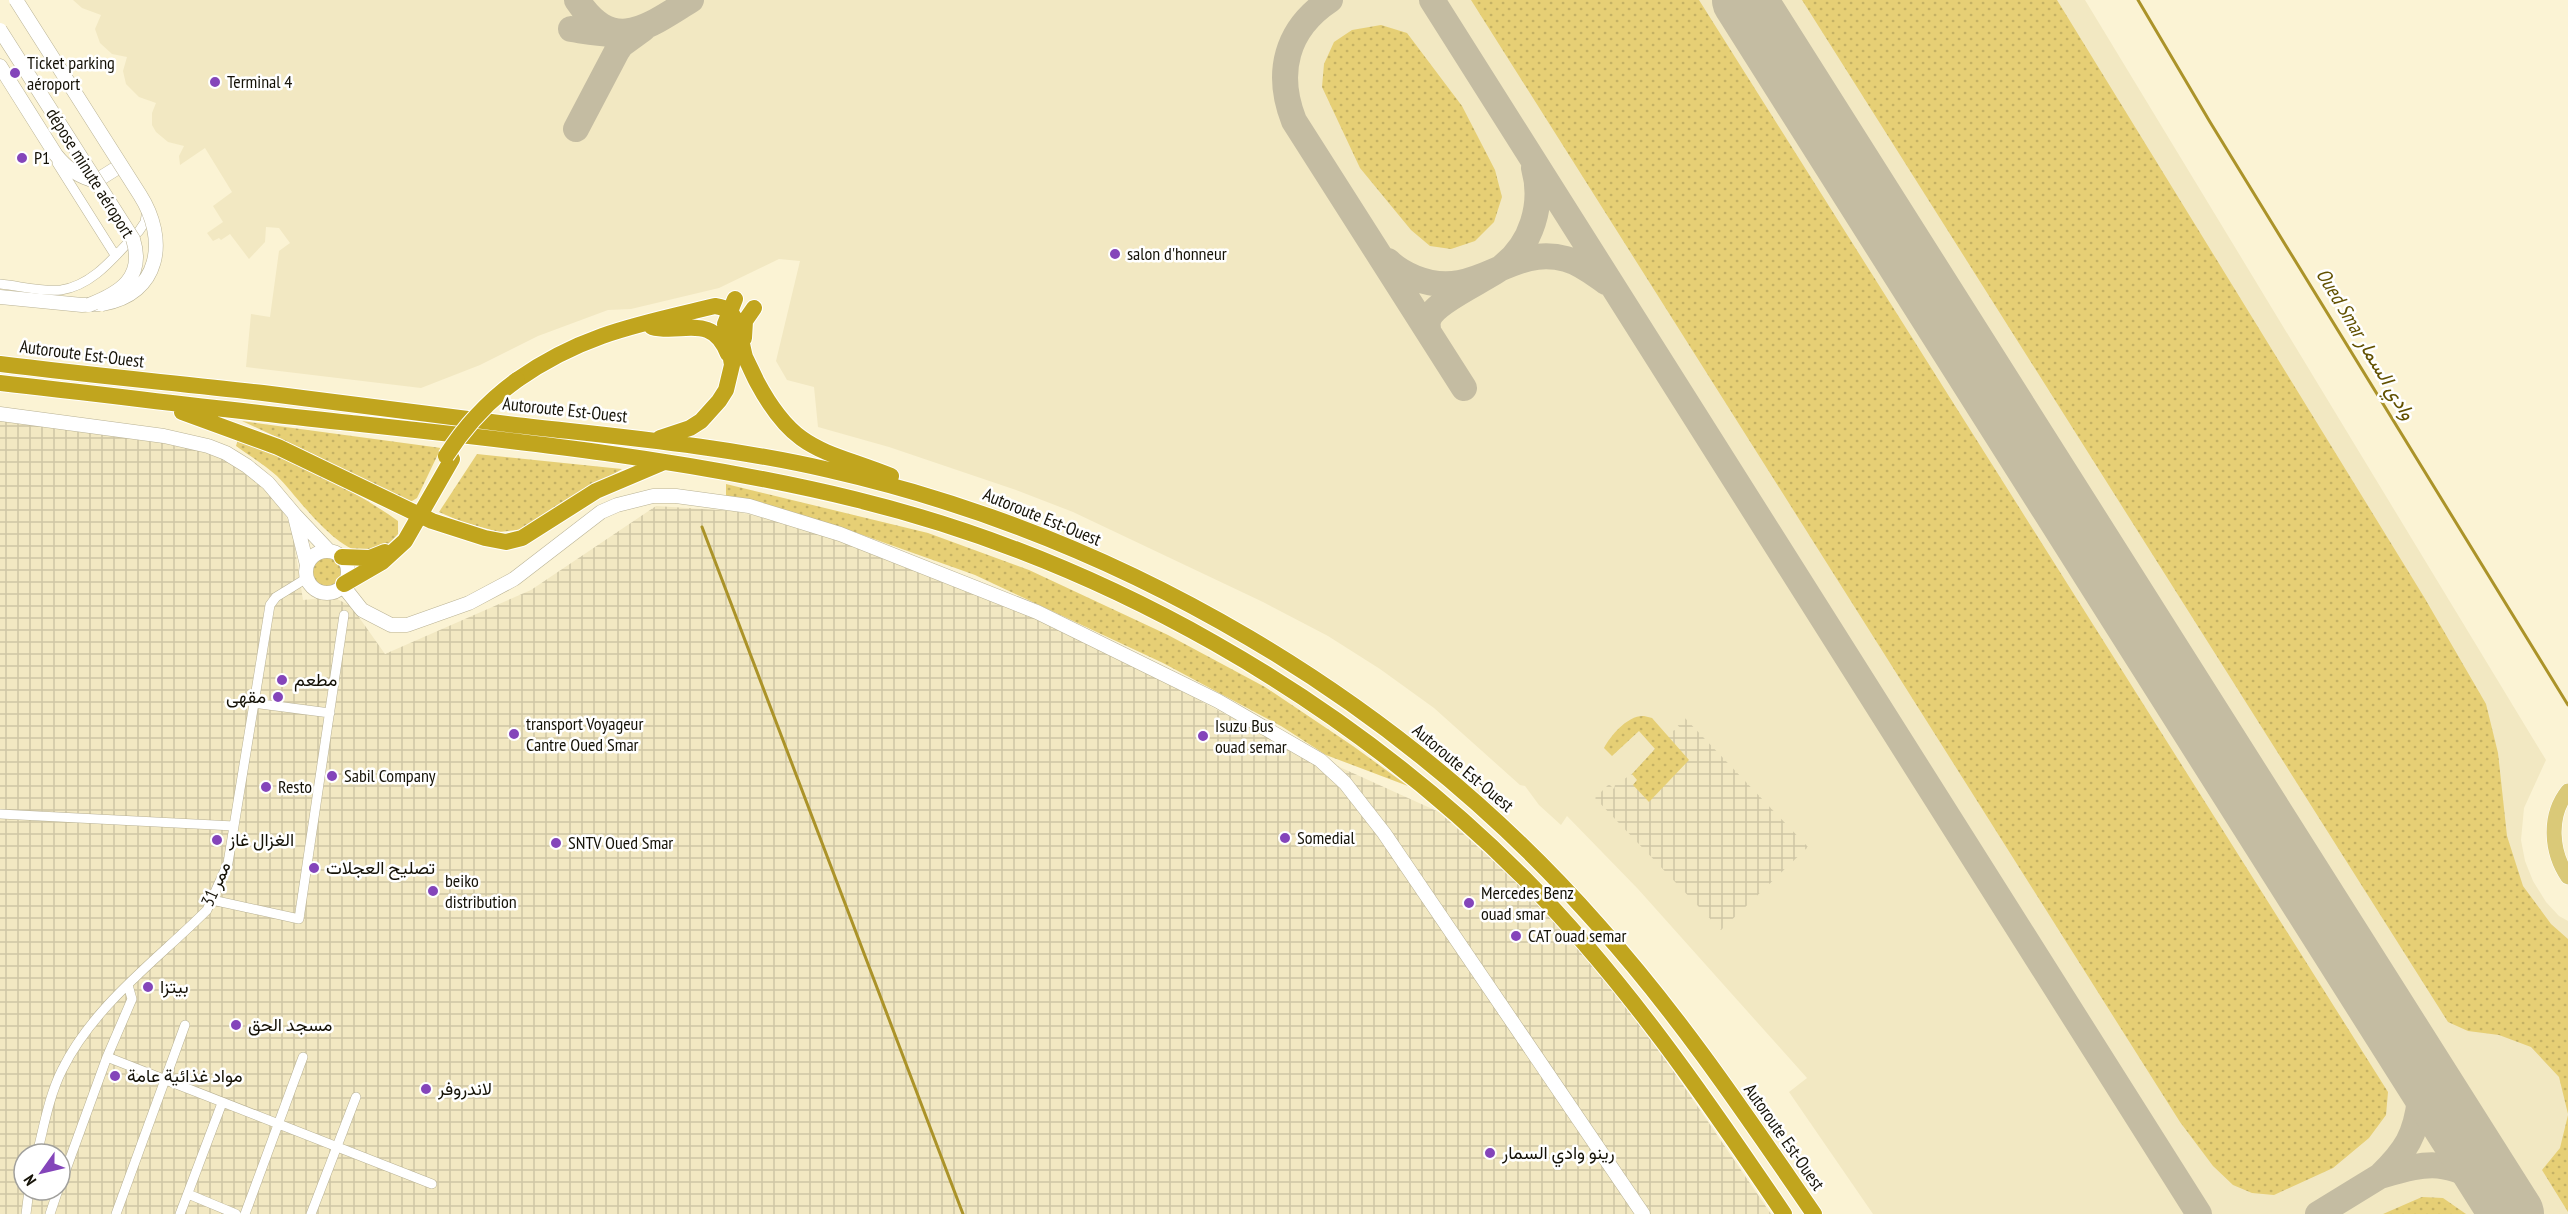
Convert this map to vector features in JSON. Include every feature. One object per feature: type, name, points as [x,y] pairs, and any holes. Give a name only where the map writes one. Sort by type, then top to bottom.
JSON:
[{"type":"highway","points":[[519,383],[561,353],[608,332],[715,306],[733,306]]},
{"type":"highway","points":[[344,585],[382,562],[411,534],[418,515],[470,422],[492,399],[547,366],[607,338],[733,306]]},
{"type":"highway","points":[[733,306],[746,357],[758,383],[786,426],[807,444],[997,519]]},
{"type":"highway","points":[[654,440],[690,428],[701,421],[719,401],[730,377],[732,359],[725,326],[733,306]]},
{"type":"highway","points":[[746,357],[744,326],[747,316],[754,309]]},
{"type":"highway","points":[[652,327],[662,329],[699,327],[714,334],[728,356],[730,377]]},
{"type":"highway","name":"Autoroute Est-Ouest","points":[[0,364],[730,450],[886,484],[997,519],[1122,571],[1239,632],[1337,694],[1450,780],[1521,844],[1575,898],[1627,958],[1707,1061],[1814,1214]]},
{"type":"highway","name":"Autoroute Est-Ouest","points":[[0,383],[513,440],[665,462],[788,484],[860,500],[1015,550],[1155,611],[1217,644],[1283,684],[1349,731],[1434,798],[1522,876],[1619,984],[1690,1077],[1784,1214]]},
{"type":"highway","points":[[129,397],[205,418],[317,464],[418,515],[485,538],[506,542],[522,538],[596,491],[665,462]]},
{"type":"highway","points":[[336,554],[362,559],[379,555],[401,538],[418,515]]},
{"type":"main road","name":"dépose minute aéroport","points":[[16,0],[152,215],[156,230],[157,254],[149,272],[137,288],[121,299],[95,305]]},
{"type":"main road","name":"dépose minute aéroport","points":[[0,30],[129,233],[136,254],[131,276],[123,288],[95,305]]},
{"type":"main road","points":[[0,66],[61,162],[73,172],[96,181],[120,166]]},
{"type":"main road","points":[[0,297],[95,305]]},
{"type":"main road","points":[[0,414],[164,436],[208,446],[226,453],[268,483],[295,515],[348,567],[344,585],[332,592],[320,592],[314,589],[307,572],[295,515]]},
{"type":"main road","points":[[344,585],[362,610],[391,625],[407,625],[469,603],[514,579],[601,512],[616,505],[654,496],[676,496],[749,506],[840,534],[1037,612],[1218,701],[1320,760],[1345,783],[1384,833],[1643,1214]]},
{"type":"main road","points":[[307,572],[316,554],[336,554]]},
{"type":"main road","points":[[2568,791],[2555,818],[2554,841],[2559,864],[2568,877]]},
{"type":"street","points":[[0,284],[49,290],[73,287],[94,276],[142,226],[146,217],[145,201],[16,0]]},
{"type":"street","points":[[0,72],[115,255]]},
{"type":"street","name":"ممر 31","points":[[40,1142],[47,1111],[61,1071],[78,1042],[105,1008],[207,910],[212,900],[228,863],[270,605],[276,597],[307,572]]},
{"type":"street","points":[[212,900],[299,919],[344,615]]},
{"type":"street","points":[[253,703],[330,713]]},
{"type":"street","points":[[0,814],[234,826]]},
{"type":"street","points":[[72,1152],[106,1057],[132,999],[128,985]]},
{"type":"street","points":[[116,1214],[185,1025]]},
{"type":"street","points":[[106,1057],[432,1184]]},
{"type":"street","points":[[245,1214],[303,1057]]},
{"type":"street","points":[[311,1214],[356,1097]]},
{"type":"street","points":[[180,1214],[222,1103]]},
{"type":"street","points":[[188,1194],[236,1214]]},
{"type":"shaded area","points":[[73,0],[2085,0],[2546,760],[2524,808],[2521,840],[2525,861],[2533,881],[2546,902],[2559,916],[2568,921],[2568,1214],[1873,1214],[1789,1092],[1807,1078],[1638,889],[1567,816],[1561,825],[1539,805],[1525,786],[1520,785],[1434,708],[1380,669],[1328,636],[1263,602],[1073,512],[889,447],[818,427],[814,387],[787,380],[776,361],[800,261],[779,259],[719,288],[631,309],[608,310],[538,336],[480,365],[421,388],[246,367],[251,314],[270,317],[279,251],[290,243],[279,228],[266,227],[265,242],[249,259],[230,234],[221,240],[219,238],[213,241],[207,233],[223,222],[213,206],[232,192],[205,148],[180,165],[179,156],[184,146],[168,142],[156,132],[152,125],[152,113],[156,103],[139,97],[126,84],[123,71],[127,57],[112,54],[100,43],[95,29],[101,15],[82,8]]},
{"type":"shaded area","points":[[1471,0],[1699,0],[2388,1092],[2386,1115],[2369,1138],[2333,1168],[2274,1195],[2252,1193],[2233,1185],[2213,1166],[2180,1122]]},
{"type":"shaded area","points":[[1802,0],[2057,0],[2424,597],[2486,704],[2498,753],[2507,836],[2523,886],[2551,924],[2568,939],[2568,1114],[2559,1077],[2531,1047],[2499,1035],[2468,1031],[2448,1022]]},
{"type":"shaded area","points":[[1381,25],[1407,33],[1462,106],[1495,170],[1502,197],[1494,222],[1475,241],[1451,249],[1430,246],[1411,230],[1360,168],[1322,87],[1324,64],[1334,42],[1352,30]]},
{"type":"shaded area","points":[[0,419],[173,440],[223,456],[254,477],[278,500],[292,529],[303,600],[333,597],[351,606],[385,654],[531,590],[656,506],[734,511],[818,530],[924,570],[1091,643],[1240,722],[1439,812],[1525,889],[1596,969],[1642,1025],[1771,1214],[0,1214]]},
{"type":"shaded area","points":[[242,421],[441,448],[417,498],[407,504],[313,454]]},
{"type":"shaded area","points":[[238,439],[341,486],[379,508],[398,521],[398,534],[385,546],[372,553],[355,550],[343,544],[318,522],[277,476],[236,446]]},
{"type":"shaded area","points":[[477,454],[622,469],[525,529],[499,532],[462,522],[439,512]]},
{"type":"shaded area","points":[[726,484],[928,533],[1029,570],[1168,635],[1265,687],[1408,786],[1326,755],[1281,726],[1163,663],[975,575],[843,528],[726,496]]},
{"type":"shaded area","points":[[327,558],[337,562],[341,572],[337,582],[327,586],[317,582],[313,572],[317,562]]},
{"type":"shaded area","points":[[1644,716],[1652,718],[1689,760],[1649,802],[1633,785],[1637,780],[1632,774],[1655,749],[1639,731],[1612,756],[1604,748],[1626,722]]},
{"type":"shaded area","points":[[1683,716],[1808,847],[1721,930],[1595,798],[1609,784],[1614,789],[1615,785],[1632,774],[1670,732],[1680,728],[1676,723]]},
{"type":"shaded area","points":[[2568,1115],[2568,1212],[2542,1170],[2560,1148]]},
{"type":"shaded area","points":[[2422,1197],[2443,1198],[2466,1214],[2383,1214]]},
{"type":"waterway","name":"Oued Smar وادي السمار","points":[[2138,0],[2210,122],[2568,705]]},
{"type":"waterway","points":[[702,527],[963,1214]]},
{"type":"taxiway","points":[[577,0],[591,17],[604,27],[618,31],[632,31],[646,26],[691,0]]},
{"type":"taxiway","points":[[1330,0],[1303,24],[1288,53],[1285,86],[1294,121],[1464,388]]},
{"type":"taxiway","points":[[1432,0],[2199,1214]]},
{"type":"taxiway","points":[[571,29],[616,34],[643,29],[621,45],[576,129]]},
{"type":"taxiway","points":[[1428,330],[1428,321],[1439,306],[1502,267],[1521,247],[1528,235],[1536,209],[1537,182],[1534,168]]},
{"type":"taxiway","points":[[1388,261],[1415,278],[1437,284],[1475,279],[1527,259],[1545,256],[1571,261],[1606,282]]},
{"type":"taxiway","points":[[2419,1067],[2421,1086],[2416,1123],[2403,1150],[2380,1176],[2413,1167],[2438,1166],[2462,1172],[2494,1186]]},
{"type":"taxiway","points":[[2318,1214],[2380,1176]]},
{"type":"runway","points":[[1744,0],[2512,1214]]},
{"type":"place","name":"Ticket parking aéroport","points":[[15,73]]},
{"type":"place","name":"Terminal 4","points":[[215,82]]},
{"type":"place","name":"P1","points":[[22,158]]},
{"type":"place","name":"salon d'honneur","points":[[1115,254]]},
{"type":"place","name":"مطعم","points":[[282,680]]},
{"type":"place","name":"مقهى","points":[[278,697]]},
{"type":"place","name":"transport Voyageur Cantre Oued Smar","points":[[514,734]]},
{"type":"place","name":"Isuzu Bus ouad semar","points":[[1203,736]]},
{"type":"place","name":"Sabil Company","points":[[332,776]]},
{"type":"place","name":"Resto","points":[[266,787]]},
{"type":"place","name":"Somedial","points":[[1285,838]]},
{"type":"place","name":"الغزال غاز","points":[[217,840]]},
{"type":"place","name":"SNTV Oued Smar","points":[[556,843]]},
{"type":"place","name":"تصليح العجلات","points":[[314,868]]},
{"type":"place","name":"beiko distribution","points":[[433,891]]},
{"type":"place","name":"Mercedes Benz ouad smar","points":[[1469,903]]},
{"type":"place","name":"CAT ouad semar","points":[[1516,936]]},
{"type":"place","name":"بيتزا","points":[[148,987]]},
{"type":"place","name":"مسجد الحق","points":[[236,1025]]},
{"type":"place","name":"مواد غذائية عامة","points":[[115,1076]]},
{"type":"place","name":"لاندروفر","points":[[426,1089]]},
{"type":"place","name":"رينو وادي السمار","points":[[1490,1153]]}]
